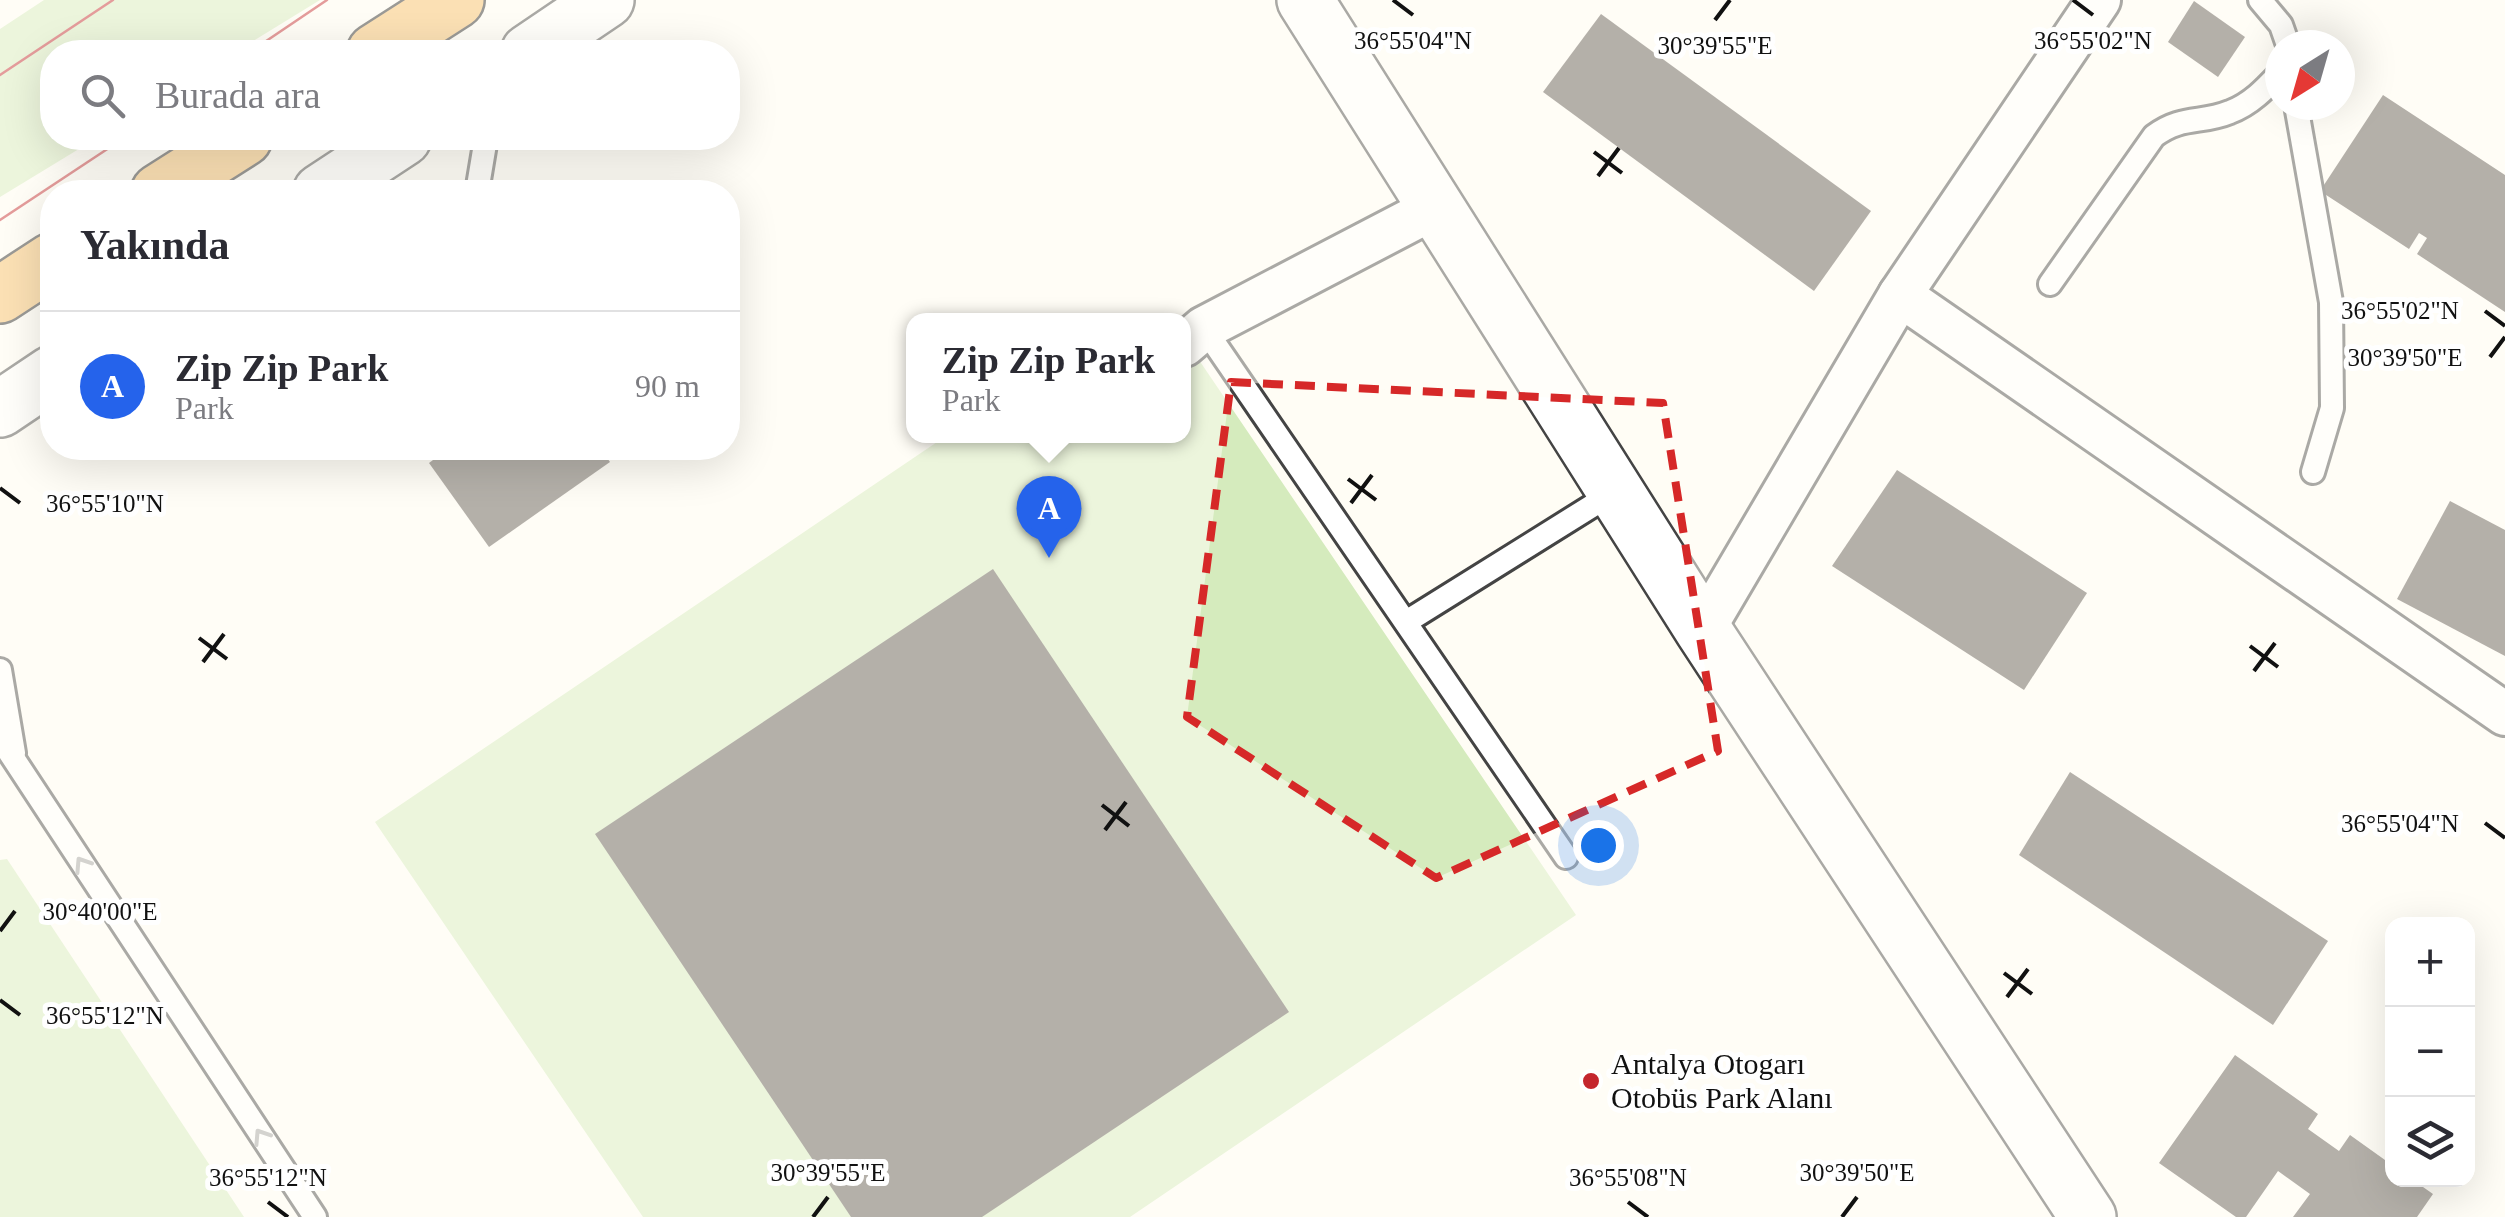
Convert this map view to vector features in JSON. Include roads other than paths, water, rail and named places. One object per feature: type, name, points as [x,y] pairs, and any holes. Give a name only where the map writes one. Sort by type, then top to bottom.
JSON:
[{"type":"highway","points":[[393,40],[456,0]]},
{"type":"highway","points":[[178,180],[225,150]]},
{"type":"highway","points":[[0,296],[40,270]]},
{"type":"street","points":[[547,40],[606,0]]},
{"type":"street","points":[[1305,0],[1704,630],[2088,1217]]},
{"type":"street","points":[[1704,630],[1900,295],[2099,0]]},
{"type":"street","points":[[339,180],[384,150]]},
{"type":"street","points":[[1194,336],[1436,207]]},
{"type":"street","points":[[1900,295],[2505,714]]},
{"type":"street","points":[[0,409],[40,382]]},
{"type":"lane","points":[[2260,0],[2275,15],[2282,30]]},
{"type":"lane","points":[[2050,284],[2154,136],[2173,122],[2232,112],[2265,90]]},
{"type":"lane","points":[[2299,120],[2331,302],[2332,408],[2313,472]]},
{"type":"lane","points":[[480,180],[484,150]]},
{"type":"lane","points":[[1194,336],[1406,622],[1566,857]]},
{"type":"lane","points":[[1406,622],[1616,491]]},
{"type":"lane","points":[[0,670],[8,758]]},
{"type":"lane","points":[[0,738],[8,758],[314,1217]]},
{"type":"tram line","points":[[53,40],[113,0]]},
{"type":"tram line","points":[[268,40],[327,0]]},
{"type":"tram line","points":[[0,75],[40,48]]},
{"type":"tram line","points":[[60,180],[106,150]]},
{"type":"tram line","points":[[0,220],[40,194]]},
{"type":"place","name":"Zip Zip Park","points":[[1049,558]]},
{"type":"place","name":"Antalya Otogarı Otobüs Park Alanı","points":[[1591,1081]]}]
